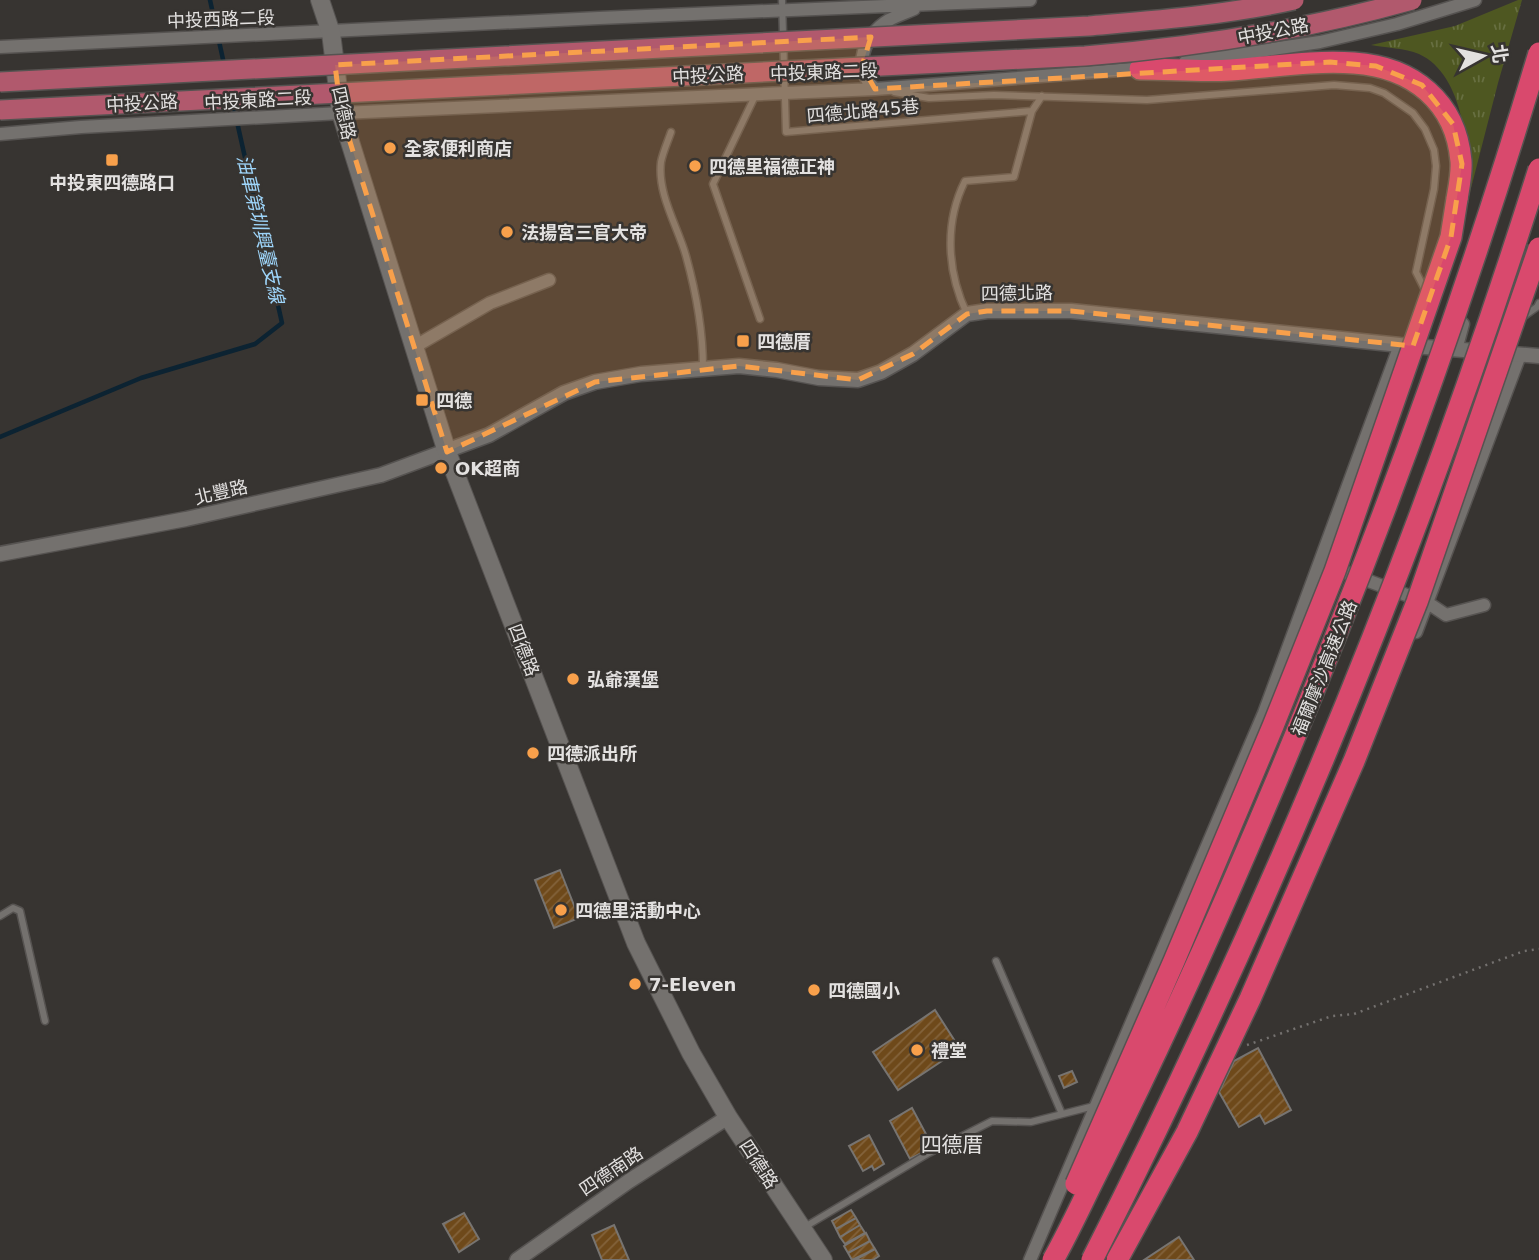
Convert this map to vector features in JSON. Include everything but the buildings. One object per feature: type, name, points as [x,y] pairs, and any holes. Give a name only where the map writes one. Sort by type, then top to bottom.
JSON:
[{"type":"highway","name":"福爾摩沙高速公路","points":[[1053,1260],[1190,979],[1297,735],[1359,580],[1465,285],[1539,53]]},
{"type":"highway","points":[[1040,1260],[1096,1141],[1159,996],[1268,739],[1335,571],[1451,237],[1462,164],[1453,124],[1445,109],[1422,85],[1376,66],[1330,62],[1227,70],[1140,69]]},
{"type":"highway","name":"福爾摩沙高速公路","points":[[1092,1260],[1166,1115],[1328,748],[1391,593],[1486,332],[1539,169]]},
{"type":"highway","points":[[1117,1260],[1187,1132],[1250,999],[1354,761],[1417,602],[1539,247]]},
{"type":"main road","name":"四德路","points":[[320,0],[331,33],[341,113],[447,452],[636,943],[691,1053],[728,1117],[823,1260]]},
{"type":"main road","name":"中投公路","points":[[0,82],[1089,26],[1191,18],[1294,0]]},
{"type":"main road","name":"中投公路","points":[[0,110],[1085,56],[1210,44],[1367,12],[1412,0]]},
{"type":"street","name":"中投西路二段","points":[[0,47],[331,33],[782,6],[920,6],[1030,0]]},
{"type":"street","name":"中投東路二段","points":[[0,134],[95,126],[341,113],[757,92],[875,89],[1140,69],[1320,42],[1397,24],[1475,0]]},
{"type":"street","points":[[875,89],[866,81],[862,66],[866,43],[887,21],[920,6]]},
{"type":"street","points":[[414,347],[490,303],[549,280]]},
{"type":"street","name":"四德北路","points":[[447,452],[489,435],[564,393],[595,382],[641,374],[739,366],[777,369],[819,378],[859,380],[881,372],[913,354],[967,314],[987,311],[1071,311],[1400,345],[1539,356]]},
{"type":"street","points":[[1456,350],[1463,324]]},
{"type":"street","points":[[1030,1260],[1264,713],[1400,345]]},
{"type":"street","points":[[1123,1260],[1237,1048],[1428,603],[1520,355]]},
{"type":"street","name":"北豐路","points":[[0,554],[186,519],[355,481],[447,452]]},
{"type":"street","points":[[1320,563],[1428,603],[1446,615],[1484,605]]},
{"type":"street","name":"四德南路","points":[[517,1260],[629,1181],[728,1117]]},
{"type":"lane","name":"四德北路45巷","points":[[782,6],[786,132],[1032,111]]},
{"type":"lane","points":[[875,89],[929,99],[994,95],[1147,100],[1334,85],[1370,88],[1384,93],[1413,113],[1425,129],[1434,150],[1434,189],[1416,272],[1435,310]]},
{"type":"lane","points":[[757,92],[713,184],[761,320]]},
{"type":"lane","points":[[967,314],[951,273],[954,207],[965,181],[1014,177],[1032,111],[1042,96]]},
{"type":"lane","points":[[671,132],[661,163],[663,183],[686,255],[699,314],[703,369]]},
{"type":"lane","points":[[1505,323],[1518,320],[1539,303]]},
{"type":"lane","points":[[1445,315],[1463,324],[1491,325]]},
{"type":"lane","points":[[0,916],[13,908],[20,911],[45,1021]]},
{"type":"lane","points":[[996,961],[1062,1114]]},
{"type":"lane","points":[[801,1229],[929,1153],[992,1121],[1031,1122],[1096,1105]]},
{"type":"path","points":[[1237,1048],[1332,1016],[1354,1014],[1524,951],[1539,948]]},
{"type":"highlighted area","points":[[871,37],[862,66],[875,89],[1330,62],[1376,66],[1422,85],[1453,124],[1462,164],[1451,237],[1413,346],[1071,311],[987,311],[967,314],[913,354],[858,380],[739,366],[595,382],[447,452],[341,113],[335,65]]},
{"type":"green space","points":[[1522,0],[1469,196],[1468,159],[1461,117],[1446,79],[1434,64],[1419,54],[1371,45],[1455,26]]},
{"type":"waterway","name":"油車第圳興臺支線","points":[[210,0],[224,64]]},
{"type":"waterway","name":"油車第圳興臺支線","points":[[0,437],[141,378],[255,344],[282,323],[233,104]]},
{"type":"place","name":"全家便利商店","points":[[390,148]]},
{"type":"place","name":"中投東四德路口","points":[[112,160]]},
{"type":"place","name":"四德里福德正神","points":[[695,166]]},
{"type":"place","name":"法揚宮三官大帝","points":[[507,232]]},
{"type":"place","name":"四德厝","points":[[743,341]]},
{"type":"place","name":"四德","points":[[422,400]]},
{"type":"place","name":"OK超商","points":[[441,468]]},
{"type":"place","name":"弘爺漢堡","points":[[573,679]]},
{"type":"place","name":"四德派出所","points":[[533,753]]},
{"type":"place","name":"四德里活動中心","points":[[561,910]]},
{"type":"place","name":"7-Eleven","points":[[635,984]]},
{"type":"place","name":"四德國小","points":[[814,990]]},
{"type":"place","name":"禮堂","points":[[917,1050]]},
{"type":"district","name":"四德厝","points":[[952,1145]]}]
